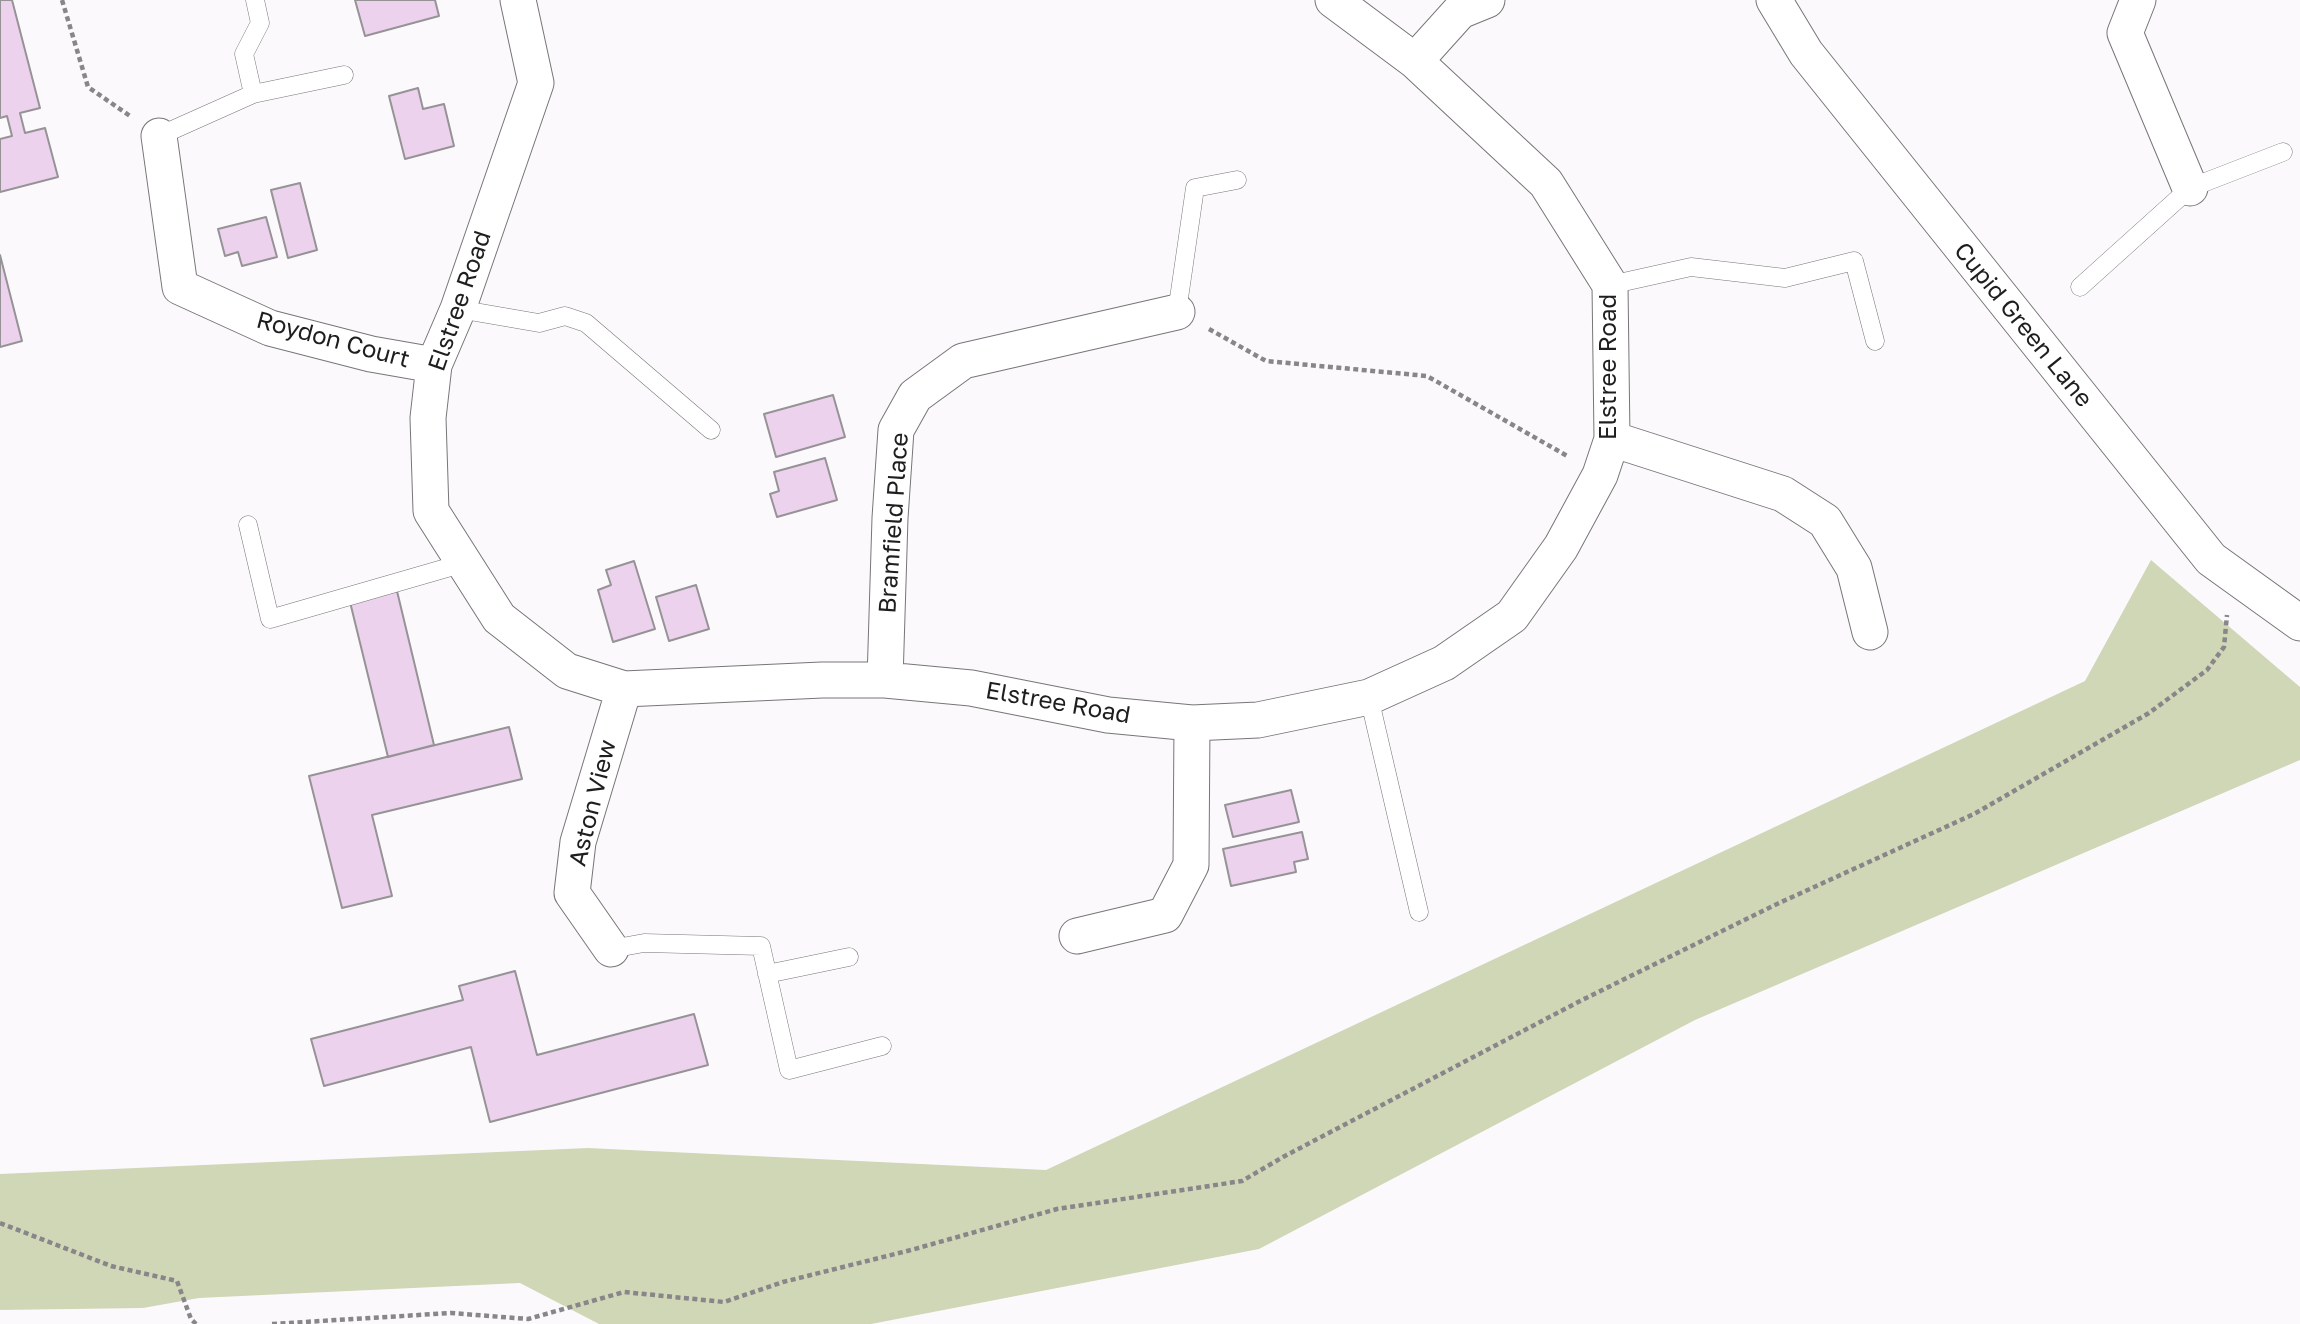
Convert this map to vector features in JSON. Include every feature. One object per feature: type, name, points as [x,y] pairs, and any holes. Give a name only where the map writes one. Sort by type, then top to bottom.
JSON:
[{"type":"street","name":"Elstree Road","points":[[518,0],[536,83],[458,309],[435,365],[428,418],[431,511],[499,618],[567,671],[624,689],[822,680],[885,680],[971,688],[1108,715],[1192,723],[1258,720],[1369,697],[1444,663],[1512,616],[1561,547],[1600,475],[1612,439],[1610,285],[1546,183],[1415,61],[1333,0]]},
{"type":"street","points":[[1415,61],[1460,11],[1487,0]]},
{"type":"street","name":"Cupid Green Lane","points":[[1773,0],[1806,53],[2211,559],[2300,623]]},
{"type":"street","points":[[2138,0],[2125,33],[2190,188]]},
{"type":"street","name":"Roydon Court","points":[[159,136],[180,287],[270,328],[371,354],[435,365]]},
{"type":"street","name":"Bramfield Place","points":[[885,680],[890,518],[897,430],[915,396],[963,361],[1177,312]]},
{"type":"street","points":[[1612,439],[1783,494],[1825,521],[1854,568],[1870,632]]},
{"type":"street","name":"Aston View","points":[[611,949],[572,893],[578,842],[624,689]]},
{"type":"street","points":[[1077,936],[1165,915],[1191,865],[1192,723]]},
{"type":"lane","points":[[253,94],[244,54],[260,23],[255,0]]},
{"type":"lane","points":[[159,136],[253,94],[344,75]]},
{"type":"lane","points":[[2080,287],[2190,188],[2283,152]]},
{"type":"lane","points":[[1177,312],[1195,188],[1237,180]]},
{"type":"lane","points":[[1610,285],[1691,267],[1785,278],[1854,261],[1875,341]]},
{"type":"lane","points":[[458,309],[539,323],[565,316],[586,323],[711,430]]},
{"type":"lane","points":[[248,526],[270,619],[464,564]]},
{"type":"lane","points":[[1369,697],[1419,912]]},
{"type":"lane","points":[[611,949],[645,943],[761,946],[789,1070],[882,1046]]},
{"type":"lane","points":[[767,974],[849,957]]},
{"type":"path","points":[[62,0],[88,87],[159,136]]},
{"type":"path","points":[[1177,312],[1266,360],[1427,376],[1600,475]]},
{"type":"path","points":[[272,1324],[451,1313],[527,1322],[624,1292],[724,1302],[783,1282],[1057,1209],[1242,1181],[1582,1000],[1777,904],[1974,814],[2149,713],[2207,670],[2224,647],[2228,621],[2226,597],[2211,559]]},
{"type":"path","points":[[0,1223],[111,1266],[177,1281],[191,1319],[196,1324]]},
{"type":"green space","points":[[2151,560],[2300,687],[2300,760],[1695,1020],[1259,1249],[871,1324],[599,1324],[520,1283],[199,1298],[143,1308],[0,1310],[0,1174],[588,1148],[1046,1170],[2085,681]]},
{"type":"building","points":[[0,0],[12,0],[40,108],[20,113],[25,133],[45,128],[58,177],[0,192],[0,139],[12,136],[7,116],[0,118]]},
{"type":"building","points":[[355,0],[435,0],[439,16],[365,36]]},
{"type":"building","points":[[418,88],[423,109],[444,104],[454,146],[405,159],[389,96]]},
{"type":"building","points":[[300,183],[317,250],[288,258],[271,190]]},
{"type":"building","points":[[266,217],[277,257],[242,266],[238,252],[225,256],[218,229]]},
{"type":"building","points":[[0,255],[22,341],[0,347]]},
{"type":"building","points":[[833,395],[845,437],[776,457],[764,414]]},
{"type":"building","points":[[825,458],[837,500],[777,517],[770,494],[779,491],[774,472]]},
{"type":"building","points":[[634,561],[655,629],[613,642],[598,590],[611,585],[606,570]]},
{"type":"building","points":[[696,585],[709,629],[669,641],[656,597]]},
{"type":"building","points":[[397,591],[434,745],[388,757],[350,602]]},
{"type":"building","points":[[509,727],[522,779],[372,815],[392,896],[342,908],[309,776]]},
{"type":"building","points":[[1291,790],[1299,822],[1233,837],[1225,805]]},
{"type":"building","points":[[1302,832],[1308,859],[1294,862],[1296,872],[1231,886],[1223,849]]},
{"type":"building","points":[[515,971],[537,1055],[694,1014],[708,1065],[490,1122],[471,1047],[324,1086],[311,1039],[463,1000],[459,986]]}]
